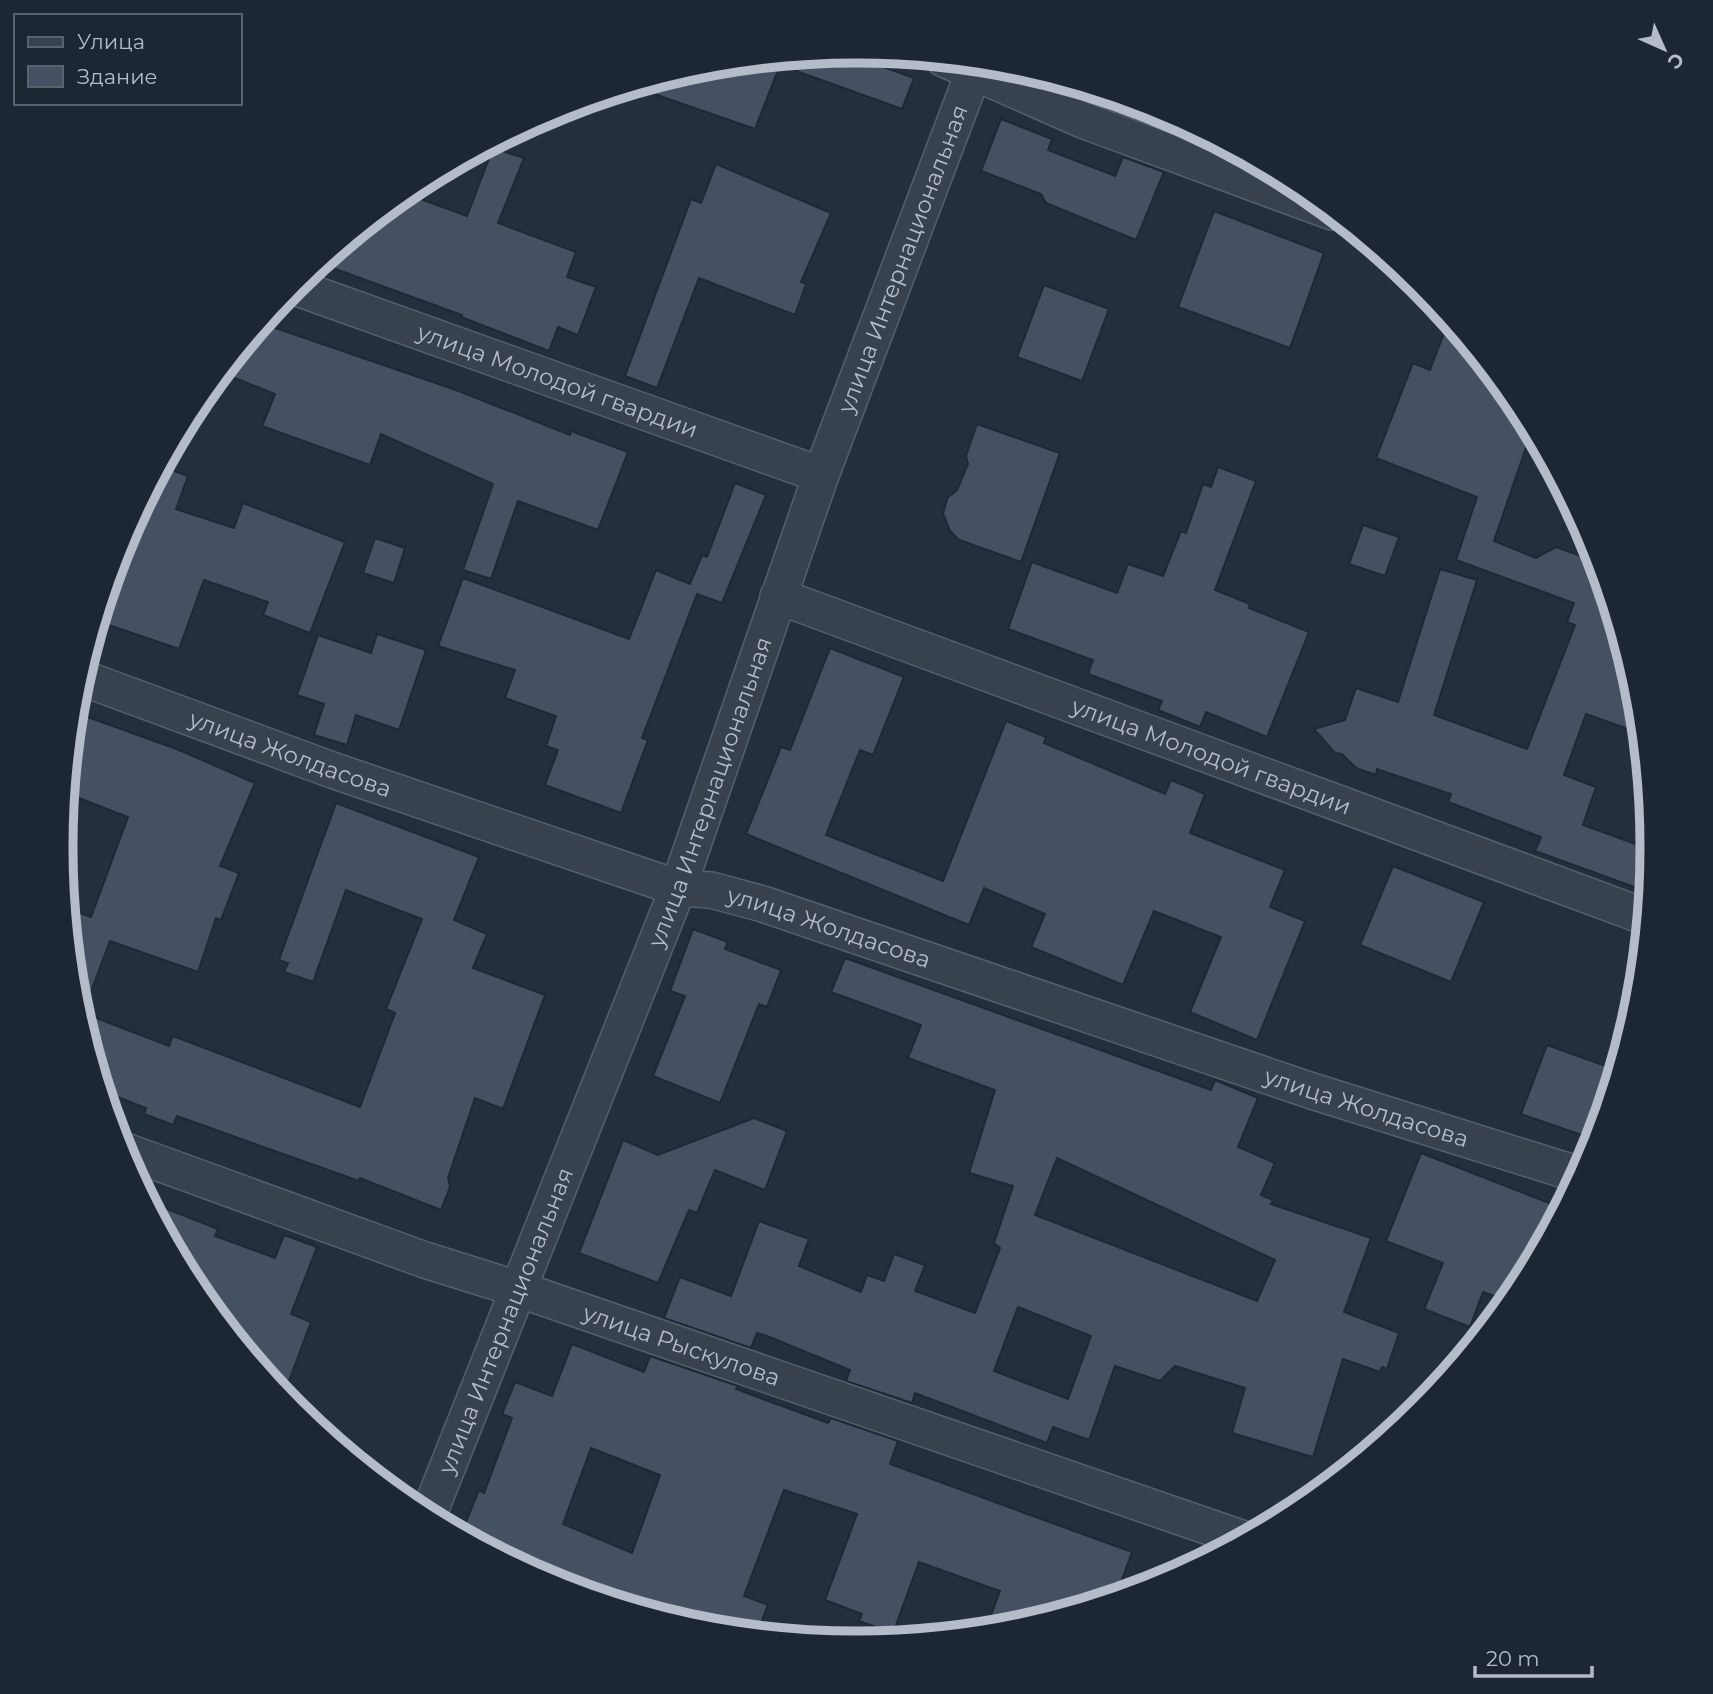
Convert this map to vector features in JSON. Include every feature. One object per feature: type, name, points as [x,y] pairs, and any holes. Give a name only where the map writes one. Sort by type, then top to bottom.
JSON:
[{"type":"street","name":"улица Интернациональная","points":[[432,1506],[521,1290],[678,888],[963,71]]},
{"type":"street","points":[[987,74],[1085,121],[1299,200]]},
{"type":"street","name":"улица Молодой гвардии","points":[[305,291],[821,475]]},
{"type":"street","name":"улица Молодой гвардии","points":[[778,596],[1637,914]]},
{"type":"street","name":"улица Жолдасова","points":[[91,681],[332,770],[678,888],[711,890],[763,904],[1309,1090],[1570,1172]]},
{"type":"street","name":"улица Рыскулова","points":[[135,1155],[425,1260],[521,1290],[1232,1535]]},
{"type":"building","points":[[874,64],[914,78],[902,109],[785,67]]},
{"type":"building","points":[[779,68],[755,129],[648,92],[704,78]]},
{"type":"building","points":[[1001,119],[1052,139],[1048,150],[1115,176],[1123,157],[1164,172],[1136,240],[1046,203],[1041,194],[981,171]]},
{"type":"building","points":[[499,150],[524,158],[498,223],[576,252],[567,277],[596,287],[578,335],[558,327],[549,351],[461,317],[462,315],[330,267],[379,225],[417,198],[467,216],[491,154]]},
{"type":"building","points":[[716,164],[831,213],[801,282],[806,284],[795,315],[699,278],[657,388],[625,376],[691,199],[701,203]]},
{"type":"building","points":[[1214,211],[1324,253],[1290,348],[1178,307]]},
{"type":"building","points":[[1044,285],[1109,309],[1082,381],[1017,357]]},
{"type":"building","points":[[271,326],[456,390],[570,435],[571,431],[628,452],[598,530],[518,501],[491,579],[463,570],[493,484],[381,434],[370,465],[262,426],[275,394],[232,377]]},
{"type":"building","points":[[1445,329],[1508,411],[1528,443],[1494,541],[1536,558],[1556,547],[1585,557],[1614,644],[1631,730],[1586,714],[1564,775],[1596,787],[1583,825],[1640,846],[1639,889],[1535,851],[1541,837],[1448,802],[1451,794],[1377,769],[1376,775],[1356,768],[1342,754],[1335,753],[1314,729],[1345,720],[1356,688],[1398,702],[1440,569],[1477,580],[1434,715],[1527,749],[1575,625],[1567,622],[1574,603],[1456,560],[1477,497],[1376,458],[1413,363],[1430,370]]},
{"type":"building","points":[[977,424],[1060,453],[1021,562],[959,540],[950,531],[943,513],[948,497],[957,490],[968,464],[966,456]]},
{"type":"building","points":[[1218,467],[1256,481],[1215,590],[1250,604],[1249,608],[1309,632],[1267,737],[1206,712],[1200,727],[1158,710],[1162,701],[1088,674],[1093,660],[1008,629],[1032,562],[1117,593],[1128,564],[1163,576],[1181,531],[1186,533],[1203,484],[1211,487]]},
{"type":"building","points":[[170,469],[188,476],[176,509],[234,528],[243,503],[345,542],[310,633],[263,615],[268,602],[204,580],[179,649],[105,624],[132,547]]},
{"type":"building","points":[[735,483],[766,495],[722,603],[697,594],[642,738],[648,740],[621,813],[545,785],[558,750],[546,746],[556,716],[505,698],[515,670],[438,646],[463,578],[629,639],[656,570],[690,584],[702,555],[707,557]]},
{"type":"building","points":[[1363,525],[1399,537],[1385,576],[1349,564]]},
{"type":"building","points":[[375,538],[405,548],[394,583],[363,573]]},
{"type":"building","points":[[377,634],[426,650],[399,730],[356,715],[347,745],[314,735],[324,704],[297,695],[318,635],[371,653]]},
{"type":"building","points":[[830,648],[904,677],[873,755],[860,750],[826,835],[943,881],[1006,721],[1046,737],[1044,743],[1165,794],[1171,780],[1205,794],[1190,833],[1285,870],[1270,907],[1305,921],[1257,1040],[1190,1012],[1221,937],[1154,911],[1123,985],[1031,947],[1045,914],[984,888],[969,925],[746,834],[781,747],[790,750]]},
{"type":"building","points":[[84,716],[179,750],[255,783],[220,866],[239,873],[221,920],[216,918],[198,972],[110,941],[88,1000],[75,911],[91,917],[128,817],[74,796]]},
{"type":"building","points":[[336,803],[479,857],[454,920],[487,934],[473,968],[545,995],[503,1109],[475,1098],[448,1178],[450,1187],[441,1210],[360,1178],[359,1181],[177,1116],[173,1125],[144,1114],[146,1108],[113,1095],[92,1016],[169,1046],[173,1036],[360,1107],[395,1013],[386,1009],[422,919],[346,890],[313,982],[284,972],[288,963],[279,960]]},
{"type":"building","points":[[1393,866],[1484,902],[1451,982],[1360,945]]},
{"type":"building","points":[[693,929],[728,942],[725,949],[781,970],[767,1007],[759,1004],[720,1103],[653,1076],[685,996],[670,991]]},
{"type":"building","points":[[845,958],[1211,1090],[1215,1080],[1258,1098],[1238,1147],[1275,1163],[1261,1195],[1273,1200],[1271,1204],[1371,1238],[1344,1312],[1399,1333],[1387,1369],[1382,1367],[1380,1372],[1343,1359],[1313,1457],[1232,1433],[1245,1388],[1175,1366],[1160,1381],[1115,1366],[1089,1440],[1053,1427],[1047,1443],[915,1393],[912,1403],[846,1381],[850,1370],[767,1336],[757,1333],[751,1348],[664,1318],[680,1277],[731,1296],[759,1221],[809,1239],[799,1266],[861,1292],[867,1275],[884,1281],[894,1254],[925,1265],[915,1291],[975,1313],[1000,1248],[994,1243],[1013,1186],[969,1173],[995,1090],[908,1058],[921,1025],[831,992]],"holes":[[[1057,1158],[1275,1260],[1257,1301],[1035,1215]],[[1018,1307],[1091,1336],[1068,1399],[994,1371]]]},
{"type":"building","points":[[1547,1045],[1609,1067],[1585,1136],[1521,1114]]},
{"type":"building","points":[[754,1118],[787,1131],[765,1190],[715,1170],[697,1213],[689,1210],[658,1283],[579,1253],[623,1140],[658,1155]]},
{"type":"building","points":[[1421,1153],[1554,1205],[1498,1297],[1483,1292],[1470,1327],[1424,1309],[1443,1263],[1386,1241]]},
{"type":"building","points":[[160,1206],[218,1229],[215,1236],[275,1258],[284,1235],[317,1247],[291,1314],[311,1322],[287,1385],[267,1364],[205,1283]]},
{"type":"building","points":[[572,1344],[644,1372],[650,1356],[738,1386],[736,1389],[828,1423],[831,1418],[898,1441],[890,1464],[1132,1552],[1120,1585],[1059,1604],[989,1619],[1000,1591],[919,1562],[894,1630],[884,1630],[859,1621],[862,1614],[825,1600],[857,1514],[784,1490],[744,1596],[768,1605],[760,1625],[704,1616],[654,1604],[556,1571],[464,1526],[479,1490],[484,1493],[512,1418],[502,1414],[515,1382],[552,1396]],"holes":[[[591,1448],[660,1475],[632,1553],[563,1524]]]}]
